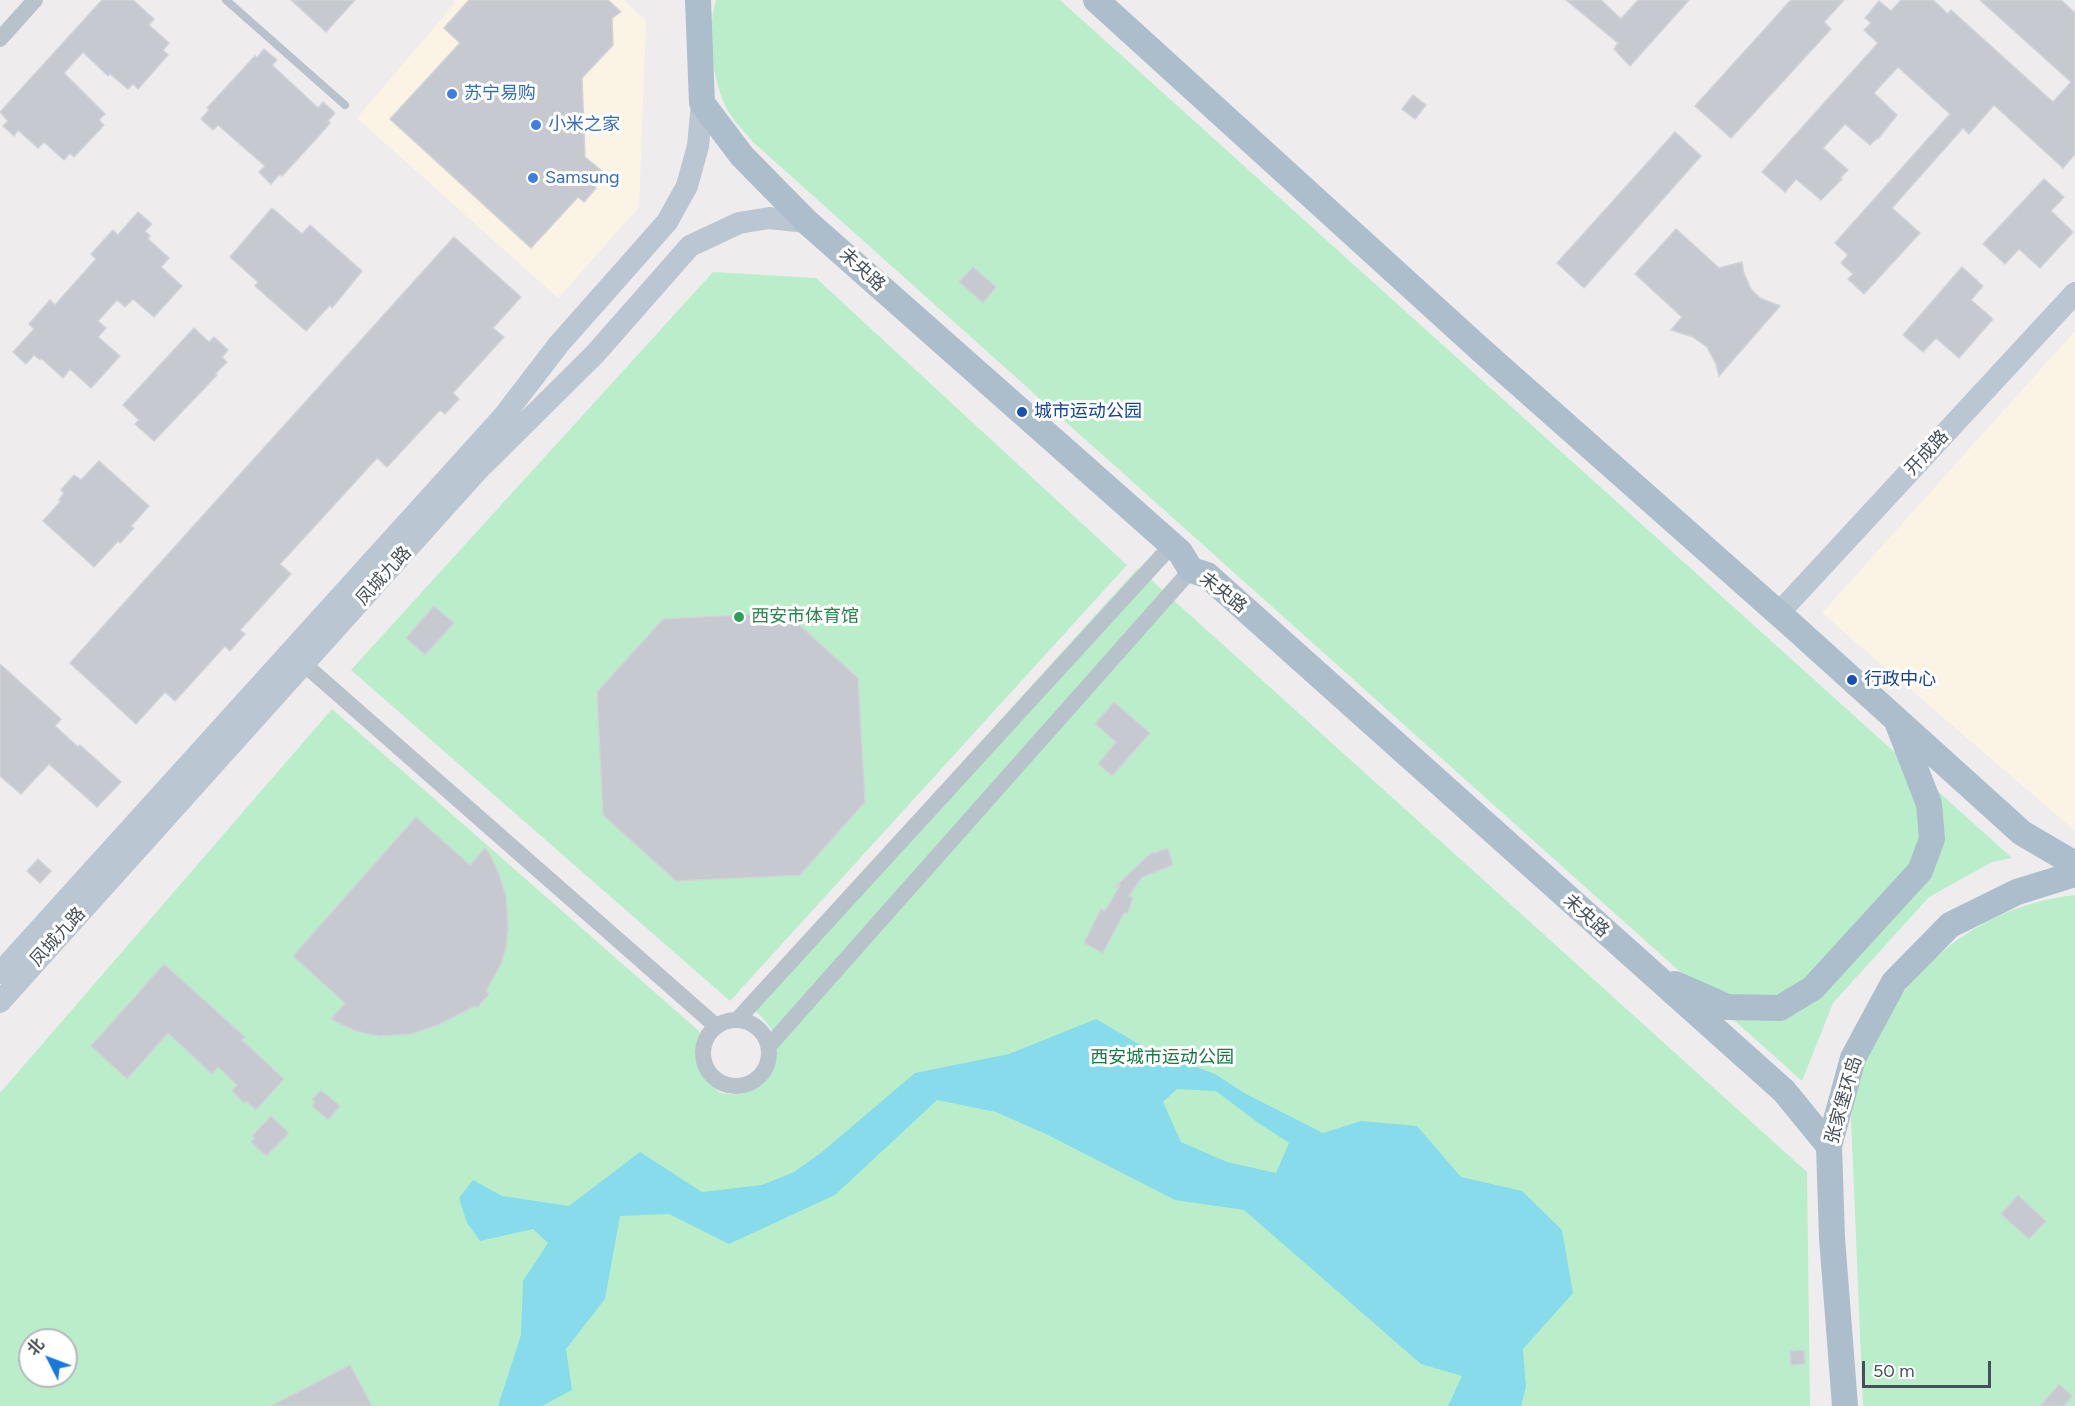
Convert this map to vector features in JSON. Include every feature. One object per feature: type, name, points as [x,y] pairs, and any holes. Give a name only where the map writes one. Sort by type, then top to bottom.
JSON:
[{"type":"main road","points":[[698,0],[702,103]]},
{"type":"main road","points":[[1096,0],[1473,342],[2022,833],[2075,864]]},
{"type":"main road","name":"未央路","points":[[702,103],[742,156],[807,222],[1180,552],[1191,570],[1207,575],[1784,1090],[1830,1146]]},
{"type":"main road","points":[[1653,975],[1727,1007],[1780,1008],[1813,988],[1920,871],[1932,839],[1929,804],[1897,720]]},
{"type":"main road","name":"张家堡环岛","points":[[1845,1406],[1832,1238],[1830,1146],[1853,1058],[1894,982],[1950,925],[2017,892],[2075,874]]},
{"type":"street","points":[[0,39],[35,0]]},
{"type":"street","name":"凤城九路","points":[[297,658],[503,417],[559,344],[667,222],[687,186],[698,146],[702,103]]},
{"type":"street","name":"凤城九路","points":[[0,1002],[9,964],[297,658],[478,470],[595,354],[690,246],[740,223],[769,218],[807,222]]},
{"type":"street","name":"开成路","points":[[1778,614],[2075,293]]},
{"type":"street","points":[[738,1019],[1172,545]]},
{"type":"street","points":[[769,1046],[1191,570]]},
{"type":"street","points":[[297,658],[716,1026]]},
{"type":"street","points":[[738,1019],[758,1028],[765,1036],[769,1046],[766,1067],[760,1076],[742,1086],[721,1082],[712,1076],[703,1056],[704,1044],[716,1026],[738,1019]]},
{"type":"lane","points":[[226,0],[345,105]]},
{"type":"shaded area","points":[[453,0],[624,0],[646,21],[639,207],[558,298],[357,118],[455,3]]},
{"type":"shaded area","points":[[2075,331],[2075,831],[1822,613]]},
{"type":"green space","points":[[716,0],[1060,0],[2012,858],[1992,862],[1929,897],[1833,1003],[1802,1081],[753,142],[730,113],[722,97],[714,70],[711,27]]},
{"type":"green space","name":"西安市体育馆","points":[[713,272],[816,278],[1127,565],[730,1001],[351,670]]},
{"type":"green space","name":"西安城市运动公园","points":[[1138,568],[1807,1172],[1810,1406],[0,1406],[0,1093],[332,709],[700,1032],[695,1057],[703,1075],[720,1093],[738,1094],[748,1091],[758,1086],[772,1070],[777,1050],[776,1040],[763,1018],[746,1001]]},
{"type":"green space","points":[[2075,895],[2075,1406],[1863,1406],[1851,1118],[1859,1078],[1875,1038],[1894,1006],[1916,977],[1942,952],[1971,931],[2003,914],[2038,902]]},
{"type":"water","points":[[1096,1019],[1142,1046],[1215,1074],[1246,1094],[1323,1133],[1361,1121],[1417,1126],[1461,1177],[1522,1191],[1562,1230],[1573,1293],[1523,1349],[1526,1387],[1521,1406],[1448,1406],[1462,1376],[1421,1364],[1244,1210],[1175,1200],[1048,1135],[996,1112],[937,1100],[835,1195],[729,1244],[669,1214],[620,1216],[605,1299],[566,1349],[572,1390],[542,1406],[498,1406],[521,1335],[523,1281],[548,1243],[533,1229],[480,1241],[467,1223],[459,1198],[473,1180],[502,1196],[569,1206],[640,1152],[702,1192],[762,1185],[794,1172],[822,1152],[915,1073],[1009,1054]],"holes":[[[1177,1089],[1216,1091],[1289,1143],[1276,1173],[1227,1162],[1181,1142],[1163,1102]]]},
{"type":"building","points":[[102,0],[133,0],[154,19],[149,25],[169,43],[163,50],[168,55],[138,89],[133,84],[128,89],[110,74],[108,76],[83,52],[64,73],[105,114],[99,120],[104,125],[74,157],[70,153],[64,160],[44,142],[38,148],[18,130],[14,136],[3,126],[8,121],[0,112]]},
{"type":"building","points":[[291,0],[355,0],[326,32]]},
{"type":"building","points":[[469,0],[608,0],[621,12],[612,18],[613,45],[582,78],[585,157],[602,171],[591,183],[596,188],[584,202],[578,197],[531,248],[390,119],[460,43],[444,28]]},
{"type":"building","points":[[1566,0],[1601,0],[1621,19],[1638,0],[1689,0],[1630,66],[1614,49],[1618,43]]},
{"type":"building","points":[[1791,0],[1844,0],[1824,22],[1831,29],[1731,138],[1695,106]]},
{"type":"building","points":[[1901,0],[1933,0],[1948,14],[1951,10],[2053,102],[2071,82],[1980,0],[2061,0],[2075,13],[2075,154],[2063,168],[1994,105],[1969,134],[1963,128],[1892,208],[1920,233],[1864,294],[1848,279],[1853,274],[1841,263],[1848,255],[1835,243],[1950,114],[1898,67],[1874,93],[1897,115],[1878,139],[1870,145],[1845,124],[1823,148],[1848,170],[1821,200],[1796,179],[1785,192],[1762,172],[1878,43],[1864,30],[1871,23],[1865,18],[1879,1],[1891,11]]},
{"type":"building","points":[[264,49],[277,60],[272,65],[318,108],[323,102],[335,113],[317,138],[282,176],[280,174],[271,184],[259,172],[265,166],[218,125],[213,130],[201,119],[209,110],[207,108]]},
{"type":"building","points":[[1413,95],[1426,105],[1415,119],[1402,109]]},
{"type":"building","points":[[1675,132],[1701,156],[1584,288],[1557,263]]},
{"type":"building","points":[[2044,179],[2064,197],[2051,211],[2073,232],[2040,268],[2019,249],[2005,264],[1983,244]]},
{"type":"building","points":[[272,208],[302,234],[310,225],[362,271],[332,308],[330,305],[306,331],[255,286],[258,282],[230,257]]},
{"type":"building","points":[[138,212],[152,224],[145,231],[150,236],[148,239],[169,258],[161,267],[182,286],[154,317],[133,299],[125,307],[117,300],[98,321],[106,328],[98,337],[120,356],[91,388],[70,369],[63,378],[41,358],[40,360],[34,355],[26,364],[13,352],[34,329],[29,324],[50,300],[55,305],[96,259],[91,254],[113,230],[118,235]]},
{"type":"building","points":[[1676,229],[1719,268],[1742,262],[1744,274],[1751,289],[1760,298],[1780,306],[1719,376],[1716,364],[1707,347],[1693,337],[1671,330],[1682,317],[1635,274]]},
{"type":"building","points":[[454,237],[521,297],[493,328],[504,337],[453,393],[459,399],[445,414],[440,410],[387,467],[377,458],[280,564],[291,574],[240,630],[245,634],[230,651],[225,646],[175,701],[165,692],[136,724],[70,663]]},
{"type":"building","points":[[973,267],[996,287],[983,303],[959,282]]},
{"type":"building","points":[[1962,267],[1983,286],[1971,300],[1993,319],[1959,358],[1936,338],[1923,352],[1903,335]]},
{"type":"building","points":[[194,328],[209,342],[214,337],[228,350],[222,357],[227,362],[154,441],[135,424],[139,420],[123,405]]},
{"type":"building","points":[[99,461],[149,506],[131,526],[134,528],[120,543],[118,541],[94,567],[43,521],[61,501],[59,500],[64,493],[61,490],[74,475],[81,480]]},
{"type":"building","points":[[434,606],[454,623],[425,655],[406,638]]},
{"type":"building","points":[[786,613],[858,678],[865,802],[800,875],[676,881],[603,815],[597,692],[663,619]]},
{"type":"building","points":[[0,664],[61,719],[55,726],[121,782],[97,807],[49,764],[21,794],[0,776]]},
{"type":"building","points":[[1114,702],[1150,733],[1112,776],[1098,764],[1116,742],[1095,724]]},
{"type":"building","points":[[416,817],[470,865],[485,848],[490,855],[506,896],[508,928],[506,948],[501,964],[486,991],[489,994],[477,1008],[475,1006],[438,1025],[411,1034],[380,1036],[368,1034],[353,1030],[331,1019],[345,1003],[293,956]]},
{"type":"building","points":[[1168,848],[1173,865],[1142,877],[1129,896],[1133,898],[1128,913],[1124,913],[1103,953],[1084,943],[1101,909],[1105,911],[1120,885],[1115,887],[1152,852]]},
{"type":"building","points":[[38,859],[51,871],[40,883],[27,871]]},
{"type":"building","points":[[164,964],[245,1037],[242,1040],[284,1079],[256,1110],[246,1101],[244,1103],[232,1091],[237,1085],[218,1067],[212,1074],[168,1033],[127,1079],[91,1046]]},
{"type":"building","points":[[321,1090],[340,1106],[328,1120],[312,1106],[315,1102],[312,1100]]},
{"type":"building","points":[[271,1116],[289,1133],[266,1156],[251,1142],[255,1138],[252,1136]]},
{"type":"building","points":[[2018,1195],[2046,1221],[2029,1239],[2001,1214]]},
{"type":"building","points":[[1804,1350],[1805,1364],[1791,1365],[1790,1351]]},
{"type":"building","points":[[350,1365],[372,1406],[271,1406]]},
{"type":"building","points":[[2059,1384],[2072,1396],[2064,1406],[2040,1406]]},
{"type":"place","name":"苏宁易购","points":[[452,94]]},
{"type":"place","name":"小米之家","points":[[536,125]]},
{"type":"place","name":"Samsung","points":[[533,178]]},
{"type":"place","name":"城市运动公园","points":[[1022,412]]},
{"type":"place","name":"西安市体育馆","points":[[739,617]]},
{"type":"place","name":"行政中心","points":[[1852,680]]}]
